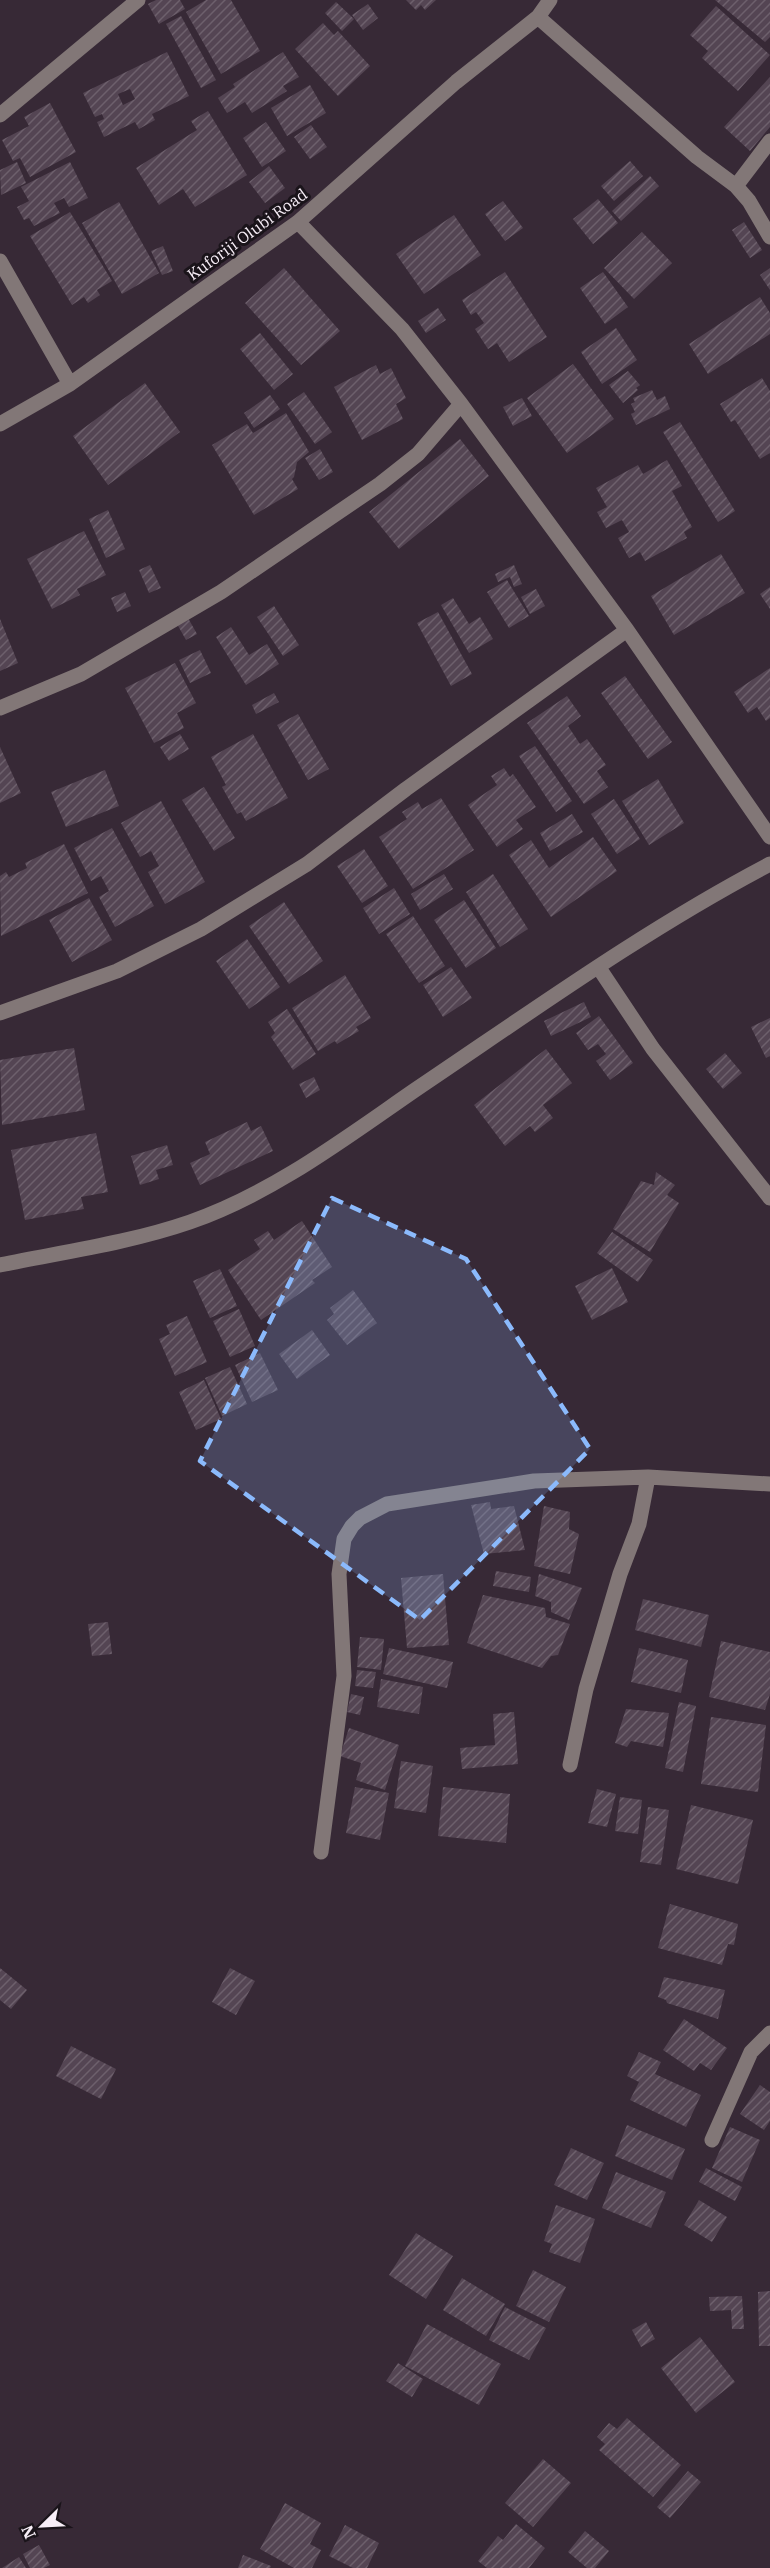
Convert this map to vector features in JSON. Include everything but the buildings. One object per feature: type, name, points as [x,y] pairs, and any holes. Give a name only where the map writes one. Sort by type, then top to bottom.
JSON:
[{"type":"street","points":[[0,115],[138,0]]},
{"type":"street","name":"Kuforiji Olubi Road","points":[[0,424],[70,384],[298,222],[456,82],[538,17],[550,0]]},
{"type":"street","points":[[538,17],[696,157],[736,186],[749,201],[770,237]]},
{"type":"street","points":[[736,186],[770,141]]},
{"type":"street","points":[[298,222],[402,329],[461,404],[627,630],[770,837]]},
{"type":"street","points":[[0,261],[70,384]]},
{"type":"street","points":[[0,708],[81,675],[221,592],[380,484],[418,454],[461,404]]},
{"type":"street","points":[[1,1010],[117,971],[201,929],[308,864],[406,789],[627,630]]},
{"type":"street","points":[[0,1265],[116,1241],[189,1222],[244,1198],[296,1171],[709,896],[770,864]]},
{"type":"street","points":[[599,968],[653,1049],[770,1198]]},
{"type":"street","points":[[321,1852],[344,1676],[340,1557],[344,1539],[360,1518],[387,1504],[448,1496],[505,1484],[648,1477],[770,1484]]},
{"type":"street","points":[[570,1765],[586,1689],[620,1574],[639,1524],[648,1477]]},
{"type":"street","points":[[712,2140],[751,2052],[770,2033]]},
{"type":"highlighted area","points":[[332,1198],[466,1259],[590,1449],[420,1620],[200,1461]]}]
